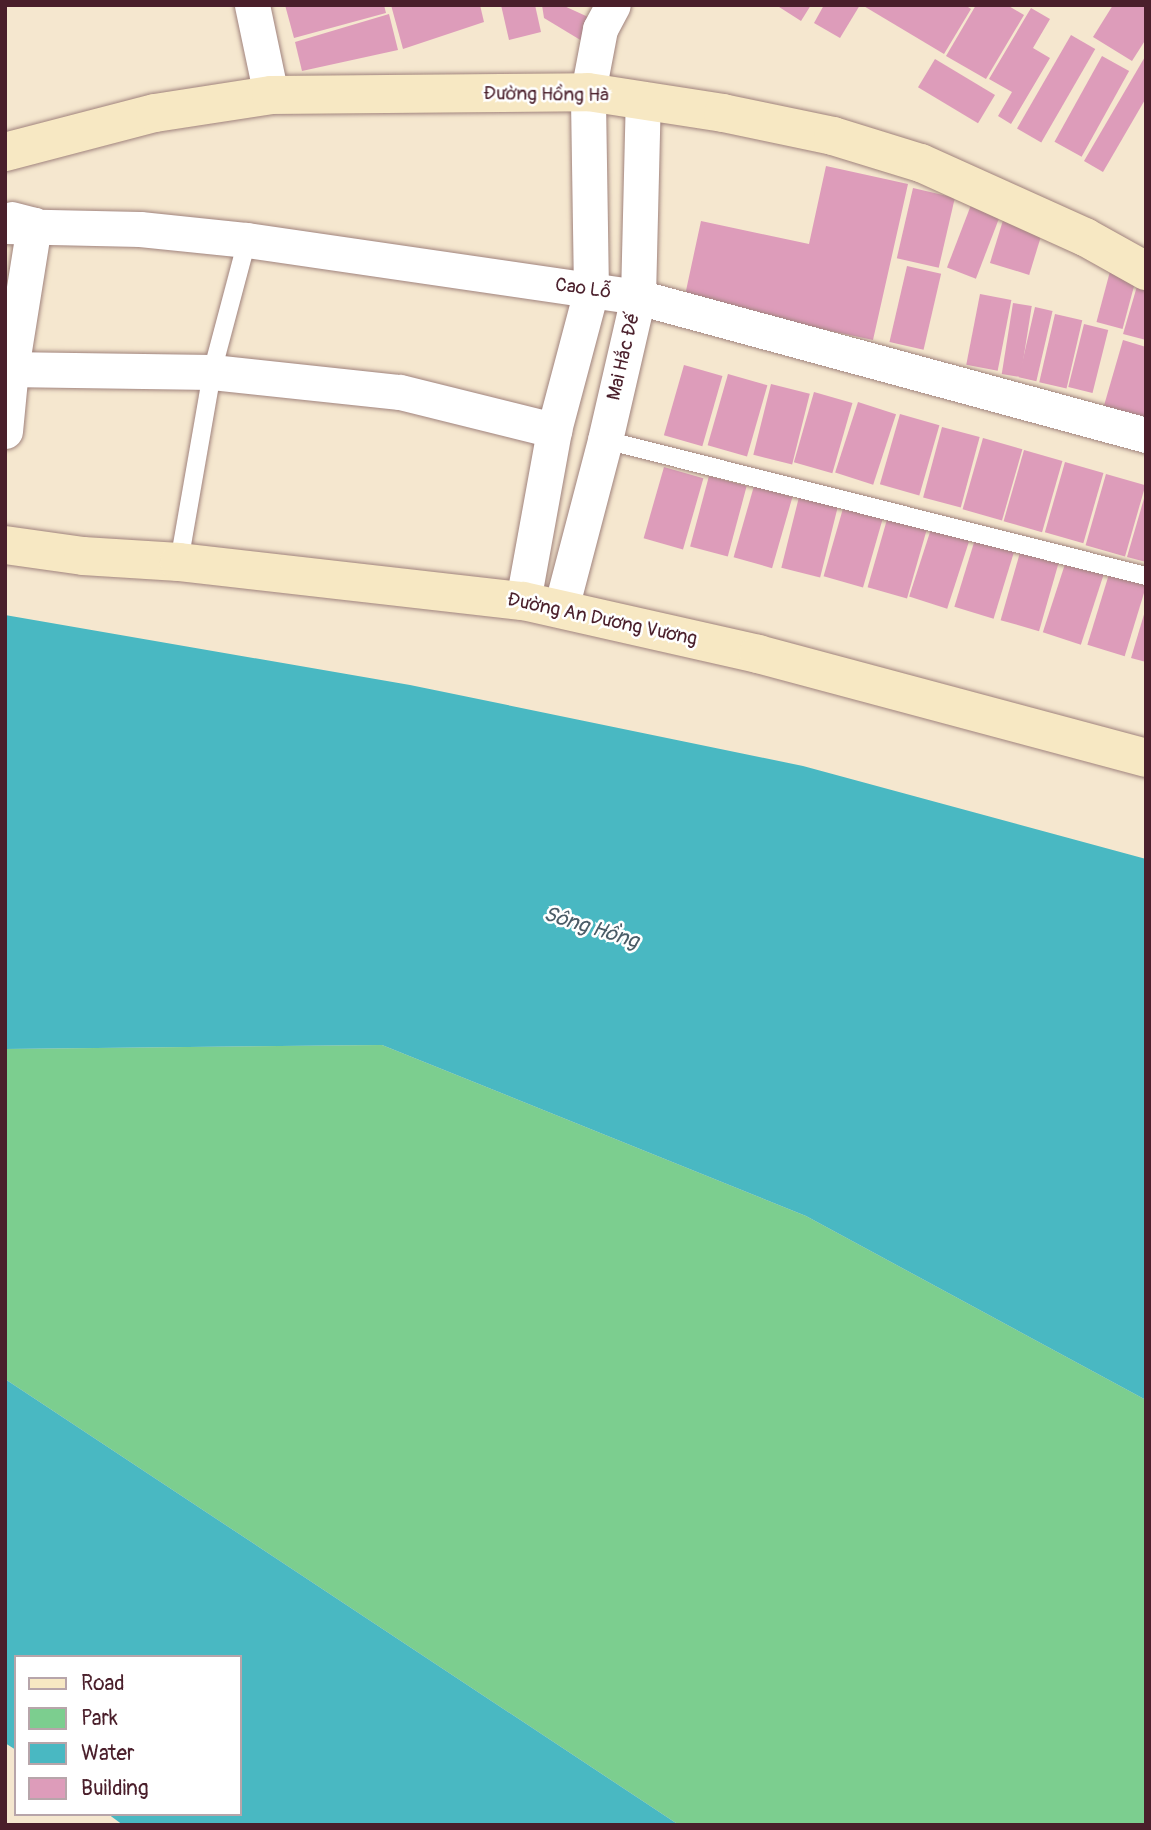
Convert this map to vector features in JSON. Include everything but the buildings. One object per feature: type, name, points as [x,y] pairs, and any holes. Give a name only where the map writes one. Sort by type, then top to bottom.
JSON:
[{"type":"street","points":[[252,5],[271,95]]},
{"type":"street","points":[[523,601],[554,430],[591,291],[587,92],[600,29],[613,5]]},
{"type":"street","name":"Đường Hồng Hà","points":[[5,152],[155,113],[271,95],[587,92],[643,99],[833,136],[921,163],[1085,237],[1146,271]]},
{"type":"street","name":"Mai Hắc Đế","points":[[561,608],[605,440],[638,297],[643,99]]},
{"type":"street","points":[[5,430],[15,223]]},
{"type":"street","name":"Cao Lỗ","points":[[15,223],[140,229],[247,240],[638,297],[1146,435]]},
{"type":"street","points":[[8,369],[212,372],[400,392],[554,430]]},
{"type":"street","name":"Đường An Dương Vương","points":[[5,545],[83,556],[179,562],[523,601],[561,608],[758,654],[1146,758]]},
{"type":"lane","points":[[179,562],[212,372],[247,240]]},
{"type":"lane","points":[[605,440],[1146,576]]},
{"type":"green space","points":[[382,1045],[806,1216],[1146,1400],[1146,1825],[679,1825],[5,1379],[5,1049]]},
{"type":"water","name":"Sông Hồng","points":[[5,615],[410,685],[803,766],[1146,859],[1146,1400],[806,1216],[382,1045],[5,1049]]},
{"type":"water","points":[[5,1379],[679,1825],[123,1825],[111,1816],[242,1816],[242,1655],[14,1655],[14,1749],[5,1743]]}]
